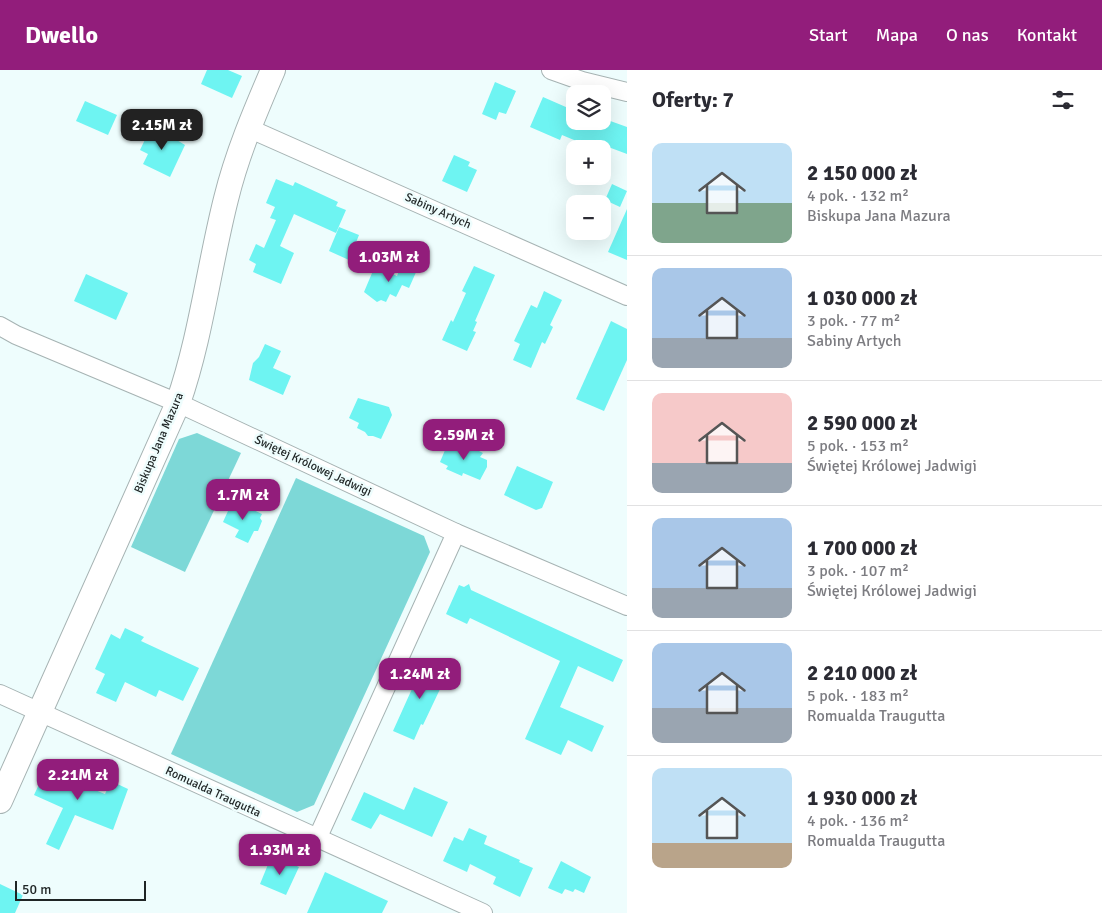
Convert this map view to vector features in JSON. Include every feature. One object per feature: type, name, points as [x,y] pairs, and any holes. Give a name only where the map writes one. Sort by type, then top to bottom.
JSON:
[{"type":"street","name":"Biskupa Jana Mazura","points":[[0,801],[178,403],[192,353],[226,200],[248,128],[273,70]]},
{"type":"street","points":[[551,70],[582,81],[627,92]]},
{"type":"street","name":"Sabiny Artych","points":[[248,128],[627,296]]},
{"type":"street","name":"Świętej Królowej Jadwigi","points":[[0,326],[16,335],[178,403],[456,533],[627,606]]},
{"type":"street","points":[[317,839],[456,533]]},
{"type":"street","name":"Romualda Traugutta","points":[[0,694],[483,913]]},
{"type":"shaded area","points":[[197,433],[241,453],[185,572],[131,547],[179,439]]},
{"type":"shaded area","points":[[296,478],[424,536],[430,552],[314,805],[297,812],[171,754]]},
{"type":"building","points":[[207,70],[228,70],[242,76],[232,98],[201,84]]},
{"type":"building","points":[[495,82],[516,91],[506,114],[499,112],[496,120],[482,114]]},
{"type":"building","points":[[543,97],[566,107],[566,130],[611,130],[611,121],[627,127],[627,154],[611,148],[611,140],[574,140],[562,135],[560,140],[530,127]]},
{"type":"building","points":[[85,101],[117,115],[108,135],[76,121]]},
{"type":"building","points":[[152,125],[185,145],[170,177],[143,164],[148,154],[140,150]]},
{"type":"building","points":[[454,155],[470,162],[468,166],[477,170],[467,192],[442,181]]},
{"type":"building","points":[[276,179],[293,186],[295,182],[338,202],[336,206],[346,210],[336,233],[294,214],[280,246],[294,253],[281,284],[253,272],[256,264],[249,260],[256,244],[264,248],[276,220],[270,218],[275,207],[266,203]]},
{"type":"building","points":[[612,184],[627,191],[620,207],[611,203],[611,195],[607,195]]},
{"type":"building","points":[[627,209],[627,260],[608,252]]},
{"type":"building","points":[[339,227],[359,235],[349,260],[329,251]]},
{"type":"building","points":[[402,263],[417,270],[409,288],[402,285],[396,297],[390,294],[386,302],[381,300],[377,302],[364,292],[375,266],[397,276]]},
{"type":"building","points":[[474,266],[495,275],[475,321],[477,322],[473,331],[476,332],[467,351],[442,340],[451,320],[453,322],[466,293],[462,291]]},
{"type":"building","points":[[86,274],[128,293],[116,320],[74,301]]},
{"type":"building","points":[[544,291],[562,300],[550,325],[553,327],[545,344],[542,342],[531,368],[513,360],[520,344],[514,341],[531,305],[537,308]]},
{"type":"building","points":[[611,321],[627,329],[627,360],[604,411],[576,399]]},
{"type":"building","points":[[265,344],[281,351],[273,368],[291,376],[283,395],[249,380],[253,363],[259,357]]},
{"type":"building","points":[[358,398],[389,407],[392,415],[381,439],[368,436],[357,428],[359,423],[349,418]]},
{"type":"building","points":[[448,443],[457,447],[458,443],[469,448],[469,446],[483,453],[480,457],[487,460],[487,467],[480,480],[463,473],[462,476],[446,469],[448,466],[440,462]]},
{"type":"building","points":[[517,466],[553,482],[542,508],[536,510],[504,495]]},
{"type":"building","points":[[233,500],[262,514],[260,518],[262,521],[258,531],[254,531],[248,543],[235,537],[239,530],[223,522]]},
{"type":"building","points":[[469,584],[471,590],[623,660],[613,682],[578,666],[560,707],[604,726],[592,752],[568,740],[561,755],[525,739],[560,661],[470,618],[467,624],[446,614],[459,585],[464,587]]},
{"type":"building","points":[[125,628],[144,637],[141,641],[199,668],[183,701],[159,690],[156,697],[125,682],[116,702],[96,693],[105,674],[95,669],[111,634],[120,639]]},
{"type":"building","points":[[425,660],[446,670],[438,686],[441,687],[414,740],[393,731]]},
{"type":"building","points":[[71,763],[87,770],[80,784],[105,794],[111,781],[128,789],[113,830],[75,815],[59,850],[46,844],[63,808],[34,795],[48,765],[50,764],[67,771]]},
{"type":"building","points":[[414,787],[448,802],[432,837],[380,814],[371,829],[351,820],[364,792],[404,810]]},
{"type":"building","points":[[469,828],[487,836],[484,844],[533,868],[520,897],[493,884],[496,877],[470,864],[467,872],[443,861],[454,837],[463,841]]},
{"type":"building","points":[[278,858],[299,867],[286,895],[260,884],[269,862],[275,865]]},
{"type":"building","points":[[561,861],[591,877],[584,893],[575,889],[573,892],[565,889],[562,894],[548,888]]},
{"type":"building","points":[[325,872],[388,901],[382,913],[307,913]]},
{"type":"building","points":[[0,884],[23,895],[15,913],[0,913]]}]
